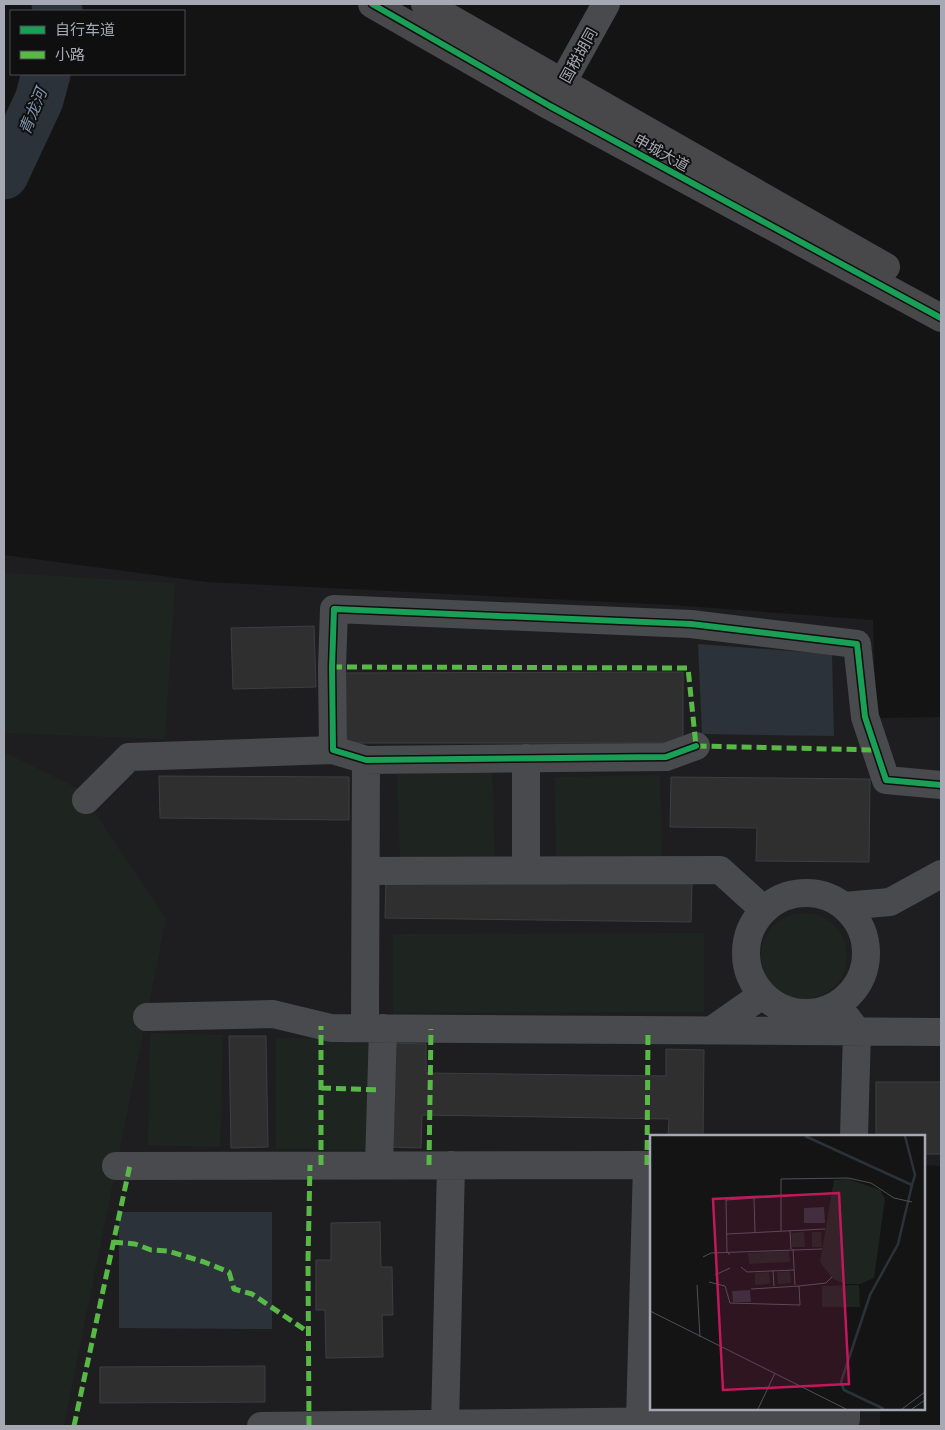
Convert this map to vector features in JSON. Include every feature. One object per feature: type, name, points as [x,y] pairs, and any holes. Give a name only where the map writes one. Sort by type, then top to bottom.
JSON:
[{"type":"main road","name":"申城大道","points":[[372,4],[556,95],[941,318]]},
{"type":"main road","points":[[424,4],[556,95],[941,298]]},
{"type":"street","name":"国税胡同","points":[[556,95],[606,4]]},
{"type":"street","points":[[333,750],[332,667],[334,609],[691,624],[857,644],[865,717],[886,780],[941,785]]},
{"type":"street","points":[[86,800],[130,757],[333,750],[366,760],[666,757],[696,746]]},
{"type":"street","points":[[526,758],[526,870]]},
{"type":"street","points":[[366,760],[366,871],[379,1165]]},
{"type":"street","points":[[366,871],[720,870],[763,909]]},
{"type":"street","points":[[844,906],[890,902],[941,874]]},
{"type":"street","points":[[797,892],[818,893],[838,901],[854,915],[864,933],[867,954],[863,975],[852,993],[836,1006],[816,1013],[796,1013],[778,1007],[762,995],[751,980],[746,962],[745,942],[752,925],[763,909],[779,898],[797,892]]},
{"type":"street","points":[[712,1030],[762,995]]},
{"type":"street","points":[[836,1006],[857,1031],[854,1135]]},
{"type":"street","points":[[147,1016],[273,1014],[331,1028],[941,1032]]},
{"type":"street","points":[[445,1425],[451,1165]]},
{"type":"street","points":[[116,1166],[649,1165],[640,1421]]},
{"type":"street","points":[[261,1426],[846,1419],[846,1410]]},
{"type":"shaded area","points":[[4,555],[207,582],[672,605],[873,620],[876,718],[941,717],[941,1166],[925,1165],[925,1135],[650,1135],[650,1410],[880,1410],[880,1426],[4,1426]]},
{"type":"shaded area","points":[[4,573],[175,583],[165,739],[4,733]]},
{"type":"shaded area","points":[[698,644],[832,654],[834,736],[702,734]]},
{"type":"shaded area","points":[[4,752],[79,789],[166,919],[64,1426],[4,1426]]},
{"type":"shaded area","points":[[492,771],[495,861],[400,864],[397,774]]},
{"type":"shaded area","points":[[660,775],[662,864],[556,866],[555,777]]},
{"type":"shaded area","points":[[804,913],[820,917],[834,926],[843,940],[847,956],[843,972],[834,986],[820,995],[804,999],[788,995],[774,986],[765,972],[761,956],[765,940],[774,926],[788,917]]},
{"type":"shaded area","points":[[704,933],[704,1012],[393,1013],[393,934]]},
{"type":"shaded area","points":[[150,1033],[223,1035],[220,1147],[148,1145]]},
{"type":"shaded area","points":[[276,1038],[376,1039],[375,1150],[276,1149]]},
{"type":"shaded area","points":[[119,1212],[272,1212],[272,1329],[119,1328]]},
{"type":"building","points":[[314,626],[316,687],[233,689],[231,628]]},
{"type":"building","points":[[683,672],[683,743],[341,743],[341,673]]},
{"type":"building","points":[[159,776],[349,777],[349,820],[160,818]]},
{"type":"building","points":[[671,777],[870,779],[869,862],[756,861],[757,828],[670,827]]},
{"type":"building","points":[[386,878],[692,882],[691,922],[385,918]]},
{"type":"building","points":[[229,1036],[266,1036],[268,1147],[231,1148]]},
{"type":"building","points":[[388,1043],[426,1044],[426,1073],[666,1076],[666,1049],[704,1050],[703,1135],[668,1135],[669,1119],[422,1115],[421,1148],[387,1147]]},
{"type":"building","points":[[876,1082],[941,1082],[941,1154],[925,1154],[925,1135],[876,1135]]},
{"type":"building","points":[[380,1222],[381,1267],[392,1267],[393,1315],[382,1315],[383,1357],[326,1358],[325,1310],[316,1310],[316,1260],[331,1260],[331,1223]]},
{"type":"building","points":[[265,1366],[265,1402],[100,1403],[100,1367]]},
{"type":"waterway","name":"青龙河","points":[[56,4],[58,10]]},
{"type":"waterway","name":"青龙河","points":[[4,175],[39,100],[46,75]]},
{"type":"marked path","points":[[332,667],[688,668],[696,746],[876,750]]},
{"type":"marked path","points":[[321,1026],[321,1165]]},
{"type":"marked path","points":[[429,1165],[431,1029]]},
{"type":"marked path","points":[[647,1165],[648,1030]]},
{"type":"marked path","points":[[321,1088],[381,1090]]},
{"type":"marked path","points":[[74,1426],[130,1165]]},
{"type":"marked path","points":[[309,1426],[308,1261],[310,1165]]},
{"type":"marked path","points":[[113,1242],[135,1244],[151,1250],[168,1251],[229,1272],[234,1289],[252,1294],[308,1332]]},
{"type":"cycle path","points":[[372,4],[550,106],[941,318]]},
{"type":"cycle path","points":[[696,746],[666,757],[366,760],[333,750],[332,667],[334,609],[691,624],[857,644],[865,717],[886,780],[941,785]]}]
